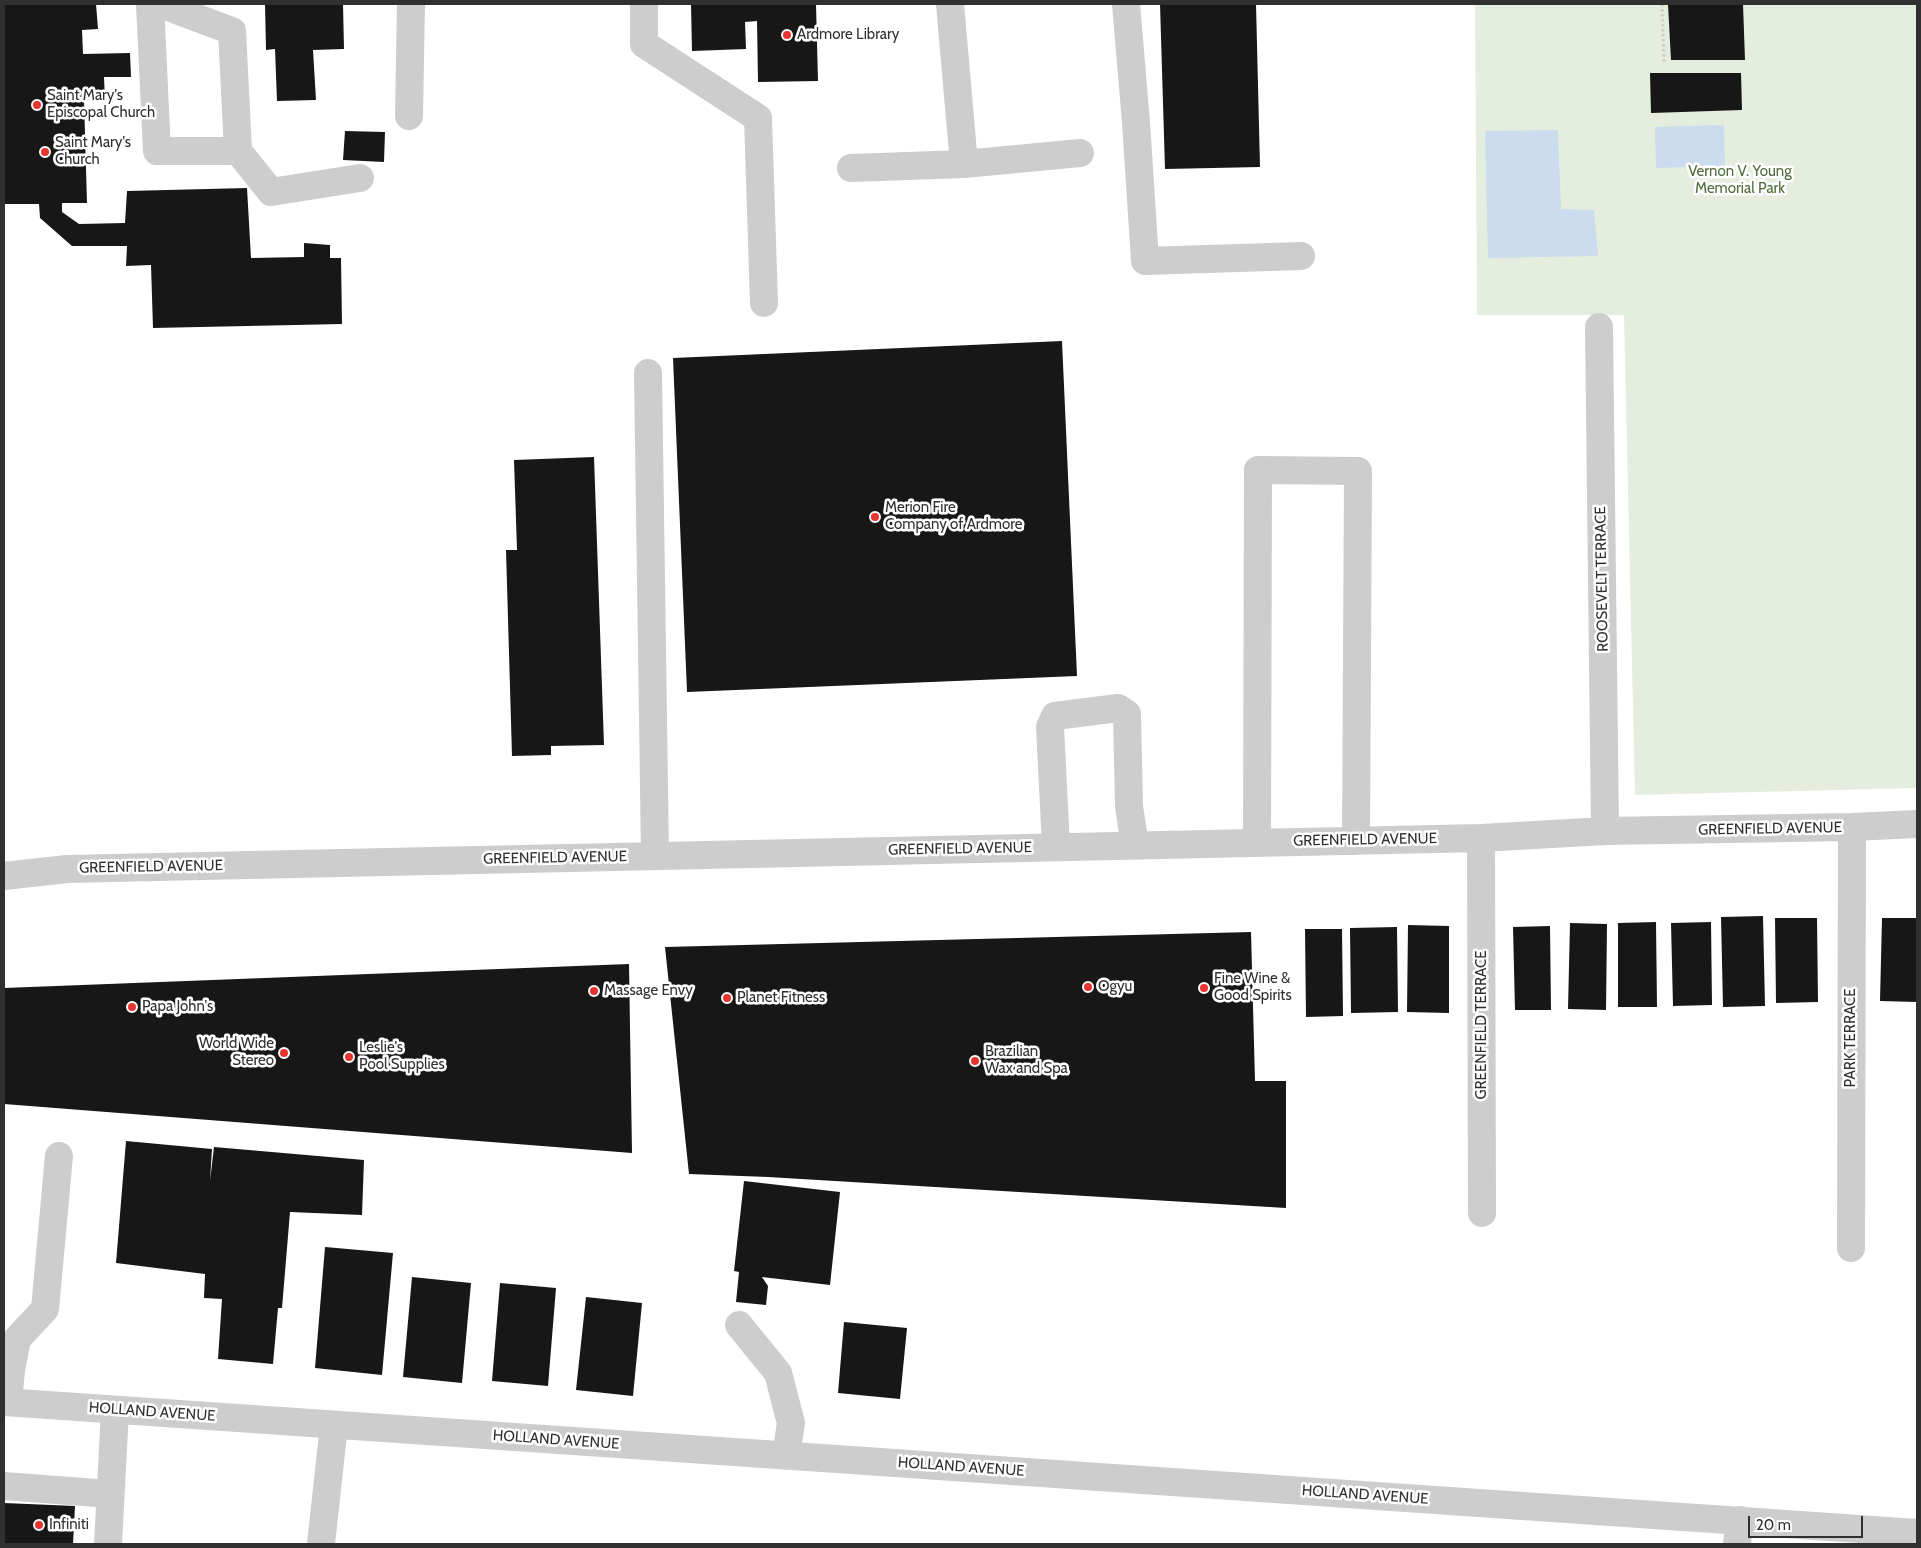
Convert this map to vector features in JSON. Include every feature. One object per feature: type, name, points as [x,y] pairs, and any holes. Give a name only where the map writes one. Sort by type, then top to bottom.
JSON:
[{"type":"street","points":[[150,4],[157,151],[238,151]]},
{"type":"street","points":[[160,4],[232,31],[238,151],[271,192],[360,178]]},
{"type":"street","points":[[410,116],[411,4]]},
{"type":"street","points":[[644,4],[644,44],[758,118],[764,303]]},
{"type":"street","points":[[950,4],[964,164]]},
{"type":"street","points":[[1126,4],[1145,261],[1301,256]]},
{"type":"street","points":[[852,168],[964,164],[1080,153]]},
{"type":"street","name":"ROOSEVELT TERRACE","points":[[1599,327],[1605,831]]},
{"type":"street","points":[[648,373],[656,856]]},
{"type":"street","points":[[1257,843],[1258,470],[1358,471],[1356,841]]},
{"type":"street","points":[[1056,847],[1050,727],[1055,716],[1118,708],[1127,714],[1129,806],[1135,846]]},
{"type":"street","name":"GREENFIELD AVENUE","points":[[4,876],[67,869],[1481,838],[1605,831],[1852,827],[1917,824]]},
{"type":"street","name":"PARK TERRACE","points":[[1851,1248],[1852,827]]},
{"type":"street","name":"GREENFIELD TERRACE","points":[[1481,838],[1482,1212]]},
{"type":"street","points":[[6,1402],[17,1339],[45,1309],[60,1156]]},
{"type":"street","points":[[739,1325],[778,1373],[792,1423],[786,1456]]},
{"type":"street","name":"HOLLAND AVENUE","points":[[6,1402],[786,1456],[1738,1532],[1917,1533]]},
{"type":"street","points":[[108,1544],[115,1410]]},
{"type":"street","points":[[321,1544],[334,1425]]},
{"type":"street","points":[[4,1486],[110,1494]]},
{"type":"path","points":[[1662,4],[1664,63]]},
{"type":"green space","name":"Vernon V. Young Memorial Park","points":[[1475,4],[1917,4],[1917,788],[1635,795],[1624,315],[1477,315]]},
{"type":"water","points":[[1724,125],[1725,166],[1656,168],[1655,127]]},
{"type":"water","points":[[1558,130],[1561,209],[1594,210],[1598,256],[1488,258],[1485,131]]},
{"type":"building","points":[[4,4],[96,4],[98,29],[82,30],[83,54],[130,53],[131,77],[104,77],[105,100],[84,100],[87,203],[62,203],[62,212],[79,224],[125,223],[127,191],[247,188],[251,258],[304,257],[304,243],[330,245],[330,258],[341,258],[342,324],[153,328],[151,265],[126,266],[127,246],[72,246],[40,218],[39,204],[4,204]]},
{"type":"building","points":[[265,4],[343,4],[344,49],[313,50],[316,100],[277,101],[275,49],[266,50]]},
{"type":"building","name":"Ardmore Library","points":[[691,4],[816,4],[818,81],[758,82],[757,21],[745,22],[746,49],[692,51]]},
{"type":"building","points":[[1160,4],[1256,4],[1260,167],[1165,169]]},
{"type":"building","points":[[1668,4],[1743,4],[1745,60],[1671,60]]},
{"type":"building","points":[[1650,73],[1741,73],[1742,110],[1651,113]]},
{"type":"building","points":[[345,131],[385,132],[384,162],[343,160]]},
{"type":"building","name":"Merion Fire Company of Ardmore","points":[[1062,341],[1077,676],[687,692],[673,358]]},
{"type":"building","points":[[594,457],[604,745],[551,746],[551,755],[512,756],[506,550],[517,550],[514,460]]},
{"type":"building","points":[[1763,916],[1765,1006],[1723,1007],[1721,917]]},
{"type":"building","points":[[1775,918],[1817,918],[1818,1002],[1776,1003]]},
{"type":"building","points":[[1882,918],[1917,918],[1917,1002],[1880,1001]]},
{"type":"building","points":[[1656,922],[1657,1007],[1618,1007],[1618,923]]},
{"type":"building","points":[[1711,922],[1712,1005],[1673,1006],[1671,923]]},
{"type":"building","points":[[1570,923],[1607,924],[1606,1010],[1568,1009]]},
{"type":"building","points":[[1408,925],[1449,926],[1449,1013],[1407,1012]]},
{"type":"building","points":[[1550,926],[1551,1010],[1515,1010],[1513,927]]},
{"type":"building","points":[[1397,927],[1398,1012],[1351,1013],[1350,928]]},
{"type":"building","points":[[1305,929],[1342,929],[1343,1016],[1306,1017]]},
{"type":"building","points":[[1251,932],[1255,1081],[1286,1081],[1286,1208],[689,1174],[665,947]]},
{"type":"building","points":[[629,964],[632,1153],[4,1104],[4,988]]},
{"type":"building","points":[[126,1141],[212,1149],[210,1181],[214,1147],[364,1160],[362,1215],[290,1212],[282,1308],[278,1308],[273,1364],[218,1359],[222,1299],[204,1298],[205,1274],[116,1263]]},
{"type":"building","points":[[744,1181],[840,1192],[830,1285],[762,1277],[768,1286],[766,1305],[736,1302],[739,1272],[734,1271]]},
{"type":"building","points":[[325,1247],[393,1253],[382,1375],[315,1368]]},
{"type":"building","points":[[412,1277],[471,1283],[462,1383],[403,1377]]},
{"type":"building","points":[[500,1283],[556,1288],[548,1386],[492,1381]]},
{"type":"building","points":[[586,1297],[642,1303],[633,1396],[576,1390]]},
{"type":"building","points":[[844,1322],[907,1328],[900,1399],[838,1393]]},
{"type":"building","name":"Infiniti","points":[[4,1503],[75,1506],[73,1544],[4,1544]]},
{"type":"place","name":"Ardmore Library","points":[[787,35]]},
{"type":"place","name":"Saint Mary's Episcopal Church","points":[[37,105]]},
{"type":"place","name":"Saint Mary's Church","points":[[45,152]]},
{"type":"place","name":"Merion Fire Company of Ardmore","points":[[875,517]]},
{"type":"place","name":"Ogyu","points":[[1088,987]]},
{"type":"place","name":"Fine Wine & Good Spirits","points":[[1204,988]]},
{"type":"place","name":"Massage Envy","points":[[594,991]]},
{"type":"place","name":"Planet Fitness","points":[[727,998]]},
{"type":"place","name":"Papa John's","points":[[132,1007]]},
{"type":"place","name":"World Wide Stereo","points":[[284,1053]]},
{"type":"place","name":"Leslie's Pool Supplies","points":[[349,1057]]},
{"type":"place","name":"Brazilian Wax and Spa","points":[[975,1061]]},
{"type":"place","name":"Infiniti","points":[[39,1525]]}]
